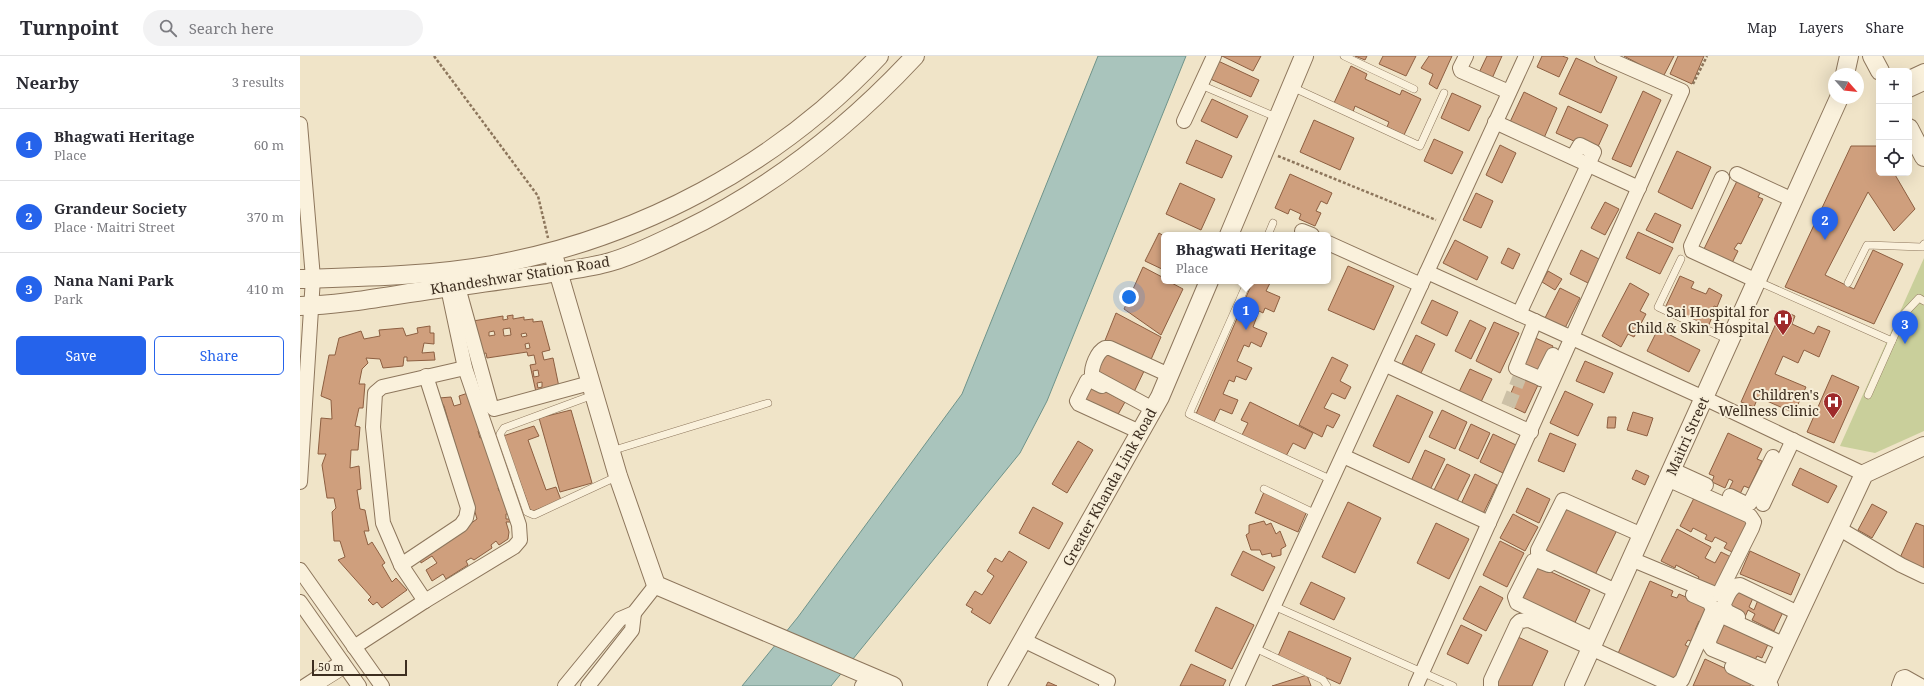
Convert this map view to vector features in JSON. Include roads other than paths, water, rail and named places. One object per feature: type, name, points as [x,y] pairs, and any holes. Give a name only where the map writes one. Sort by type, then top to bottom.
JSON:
[{"type":"street","name":"Khandeshwar Station Road","points":[[306,278],[432,273],[492,265],[551,252],[601,236],[650,217],[697,194],[743,168],[786,138],[827,106],[879,56]]},
{"type":"street","name":"Khandeshwar Station Road","points":[[306,306],[453,288],[560,272],[610,262],[661,242],[710,218],[757,191],[802,160],[844,126],[884,89],[915,56]]},
{"type":"street","points":[[1184,121],[1214,56]]},
{"type":"street","points":[[1230,232],[1304,56]]},
{"type":"street","points":[[1466,56],[1460,68],[1461,71],[1509,92]]},
{"type":"street","points":[[1237,686],[1386,365],[1448,225],[1526,56]]},
{"type":"street","points":[[1547,383],[1572,338],[1682,91],[1602,56]]},
{"type":"street","points":[[1846,68],[1849,56]]},
{"type":"street","points":[[1872,56],[1878,68]]},
{"type":"street","points":[[1912,77],[1924,71]]},
{"type":"street","points":[[1912,89],[1924,83]]},
{"type":"street","name":"Maitri Street","points":[[1574,686],[1669,474],[1731,341],[1836,104]]},
{"type":"street","points":[[1495,122],[1639,188]]},
{"type":"street","points":[[300,124],[306,278],[300,482]]},
{"type":"street","points":[[1912,132],[1922,147]]},
{"type":"street","points":[[1519,314],[1588,165]]},
{"type":"street","points":[[1737,174],[1793,200]]},
{"type":"street","points":[[1722,178],[1691,246],[1692,251],[1757,281]]},
{"type":"street","points":[[1331,244],[1421,285]]},
{"type":"street","points":[[551,252],[560,272],[610,451],[656,585],[778,637],[863,677],[893,686]]},
{"type":"street","points":[[1427,272],[1704,398],[1864,474]]},
{"type":"street","name":"Greater Khanda Link Road","points":[[997,686],[1152,410],[1169,375],[1208,284]]},
{"type":"street","points":[[453,288],[490,406],[494,410],[592,389]]},
{"type":"street","points":[[354,647],[425,601],[514,547],[520,540],[519,525],[465,368],[453,288]]},
{"type":"street","points":[[1536,321],[1516,368],[1547,383]]},
{"type":"street","points":[[1152,410],[1092,376],[1092,371],[1099,354],[1105,348],[1110,348],[1169,375]]},
{"type":"street","points":[[1416,686],[1531,432],[1547,383],[1553,355]]},
{"type":"street","points":[[1386,365],[1505,412],[1531,432]]},
{"type":"street","points":[[425,601],[401,565],[383,523],[373,427],[375,393],[382,387],[465,368]]},
{"type":"street","points":[[401,565],[461,525],[466,518],[468,508],[426,376]]},
{"type":"street","points":[[1520,376],[1547,383]]},
{"type":"street","points":[[1140,432],[1078,404],[1077,401],[1087,381],[1090,380],[1152,410]]},
{"type":"street","points":[[1763,504],[1793,440]]},
{"type":"street","points":[[1768,682],[1784,642],[1864,474],[1924,446]]},
{"type":"street","points":[[1343,456],[1489,523]]},
{"type":"street","points":[[1669,474],[1746,504],[1753,500],[1772,457]]},
{"type":"street","points":[[1629,563],[1715,594],[1719,594],[1752,528],[1754,522],[1750,516],[1669,474]]},
{"type":"street","points":[[1615,593],[1543,557],[1538,553],[1538,550],[1563,500],[1642,535]]},
{"type":"street","points":[[1838,528],[1894,556],[1924,576]]},
{"type":"street","points":[[1748,547],[1736,573],[1736,577],[1799,610]]},
{"type":"street","points":[[1615,593],[1536,560],[1531,564],[1515,597],[1517,603],[1521,606],[1674,686],[1682,680],[1713,606],[1709,602],[1629,563]]},
{"type":"street","points":[[300,570],[382,686]]},
{"type":"street","points":[[565,686],[620,619],[634,613],[656,585]]},
{"type":"street","points":[[1784,642],[1728,612],[1723,606],[1732,587],[1740,585],[1799,610]]},
{"type":"street","points":[[300,602],[359,686]]},
{"type":"street","points":[[588,686],[632,630],[634,613]]},
{"type":"street","points":[[1768,682],[1712,649],[1708,643],[1708,638],[1719,618],[1724,616],[1784,642]]},
{"type":"street","points":[[1491,686],[1490,680],[1516,624],[1520,621],[1533,622],[1592,644]]},
{"type":"street","points":[[1023,640],[1108,681],[1106,686]]},
{"type":"street","points":[[1688,686],[1700,660],[1705,655],[1768,682]]},
{"type":"street","points":[[305,686],[345,666]]},
{"type":"street","points":[[1899,686],[1902,678],[1905,677],[1921,686]]},
{"type":"lane","points":[[1344,56],[1414,89]]},
{"type":"lane","points":[[1201,85],[1278,118]]},
{"type":"lane","points":[[1291,87],[1420,146],[1444,93]]},
{"type":"lane","points":[[1269,232],[1273,223]]},
{"type":"lane","points":[[1848,283],[1867,245],[1922,247],[1924,244]]},
{"type":"lane","points":[[1682,259],[1658,307],[1731,341]]},
{"type":"lane","points":[[1757,281],[1892,341]]},
{"type":"lane","points":[[1247,284],[1189,414],[1332,480]]},
{"type":"lane","points":[[1868,395],[1904,314],[1919,298],[1924,301]]},
{"type":"lane","points":[[592,389],[504,428],[500,434],[527,512],[534,515],[618,476]]},
{"type":"lane","points":[[610,451],[768,403]]},
{"type":"lane","points":[[1264,488],[1316,514]]},
{"type":"lane","points":[[1274,606],[1453,686]]},
{"type":"lane","points":[[1255,648],[1323,680],[1327,686]]},
{"type":"lane","points":[[320,686],[345,666]]},
{"type":"water","points":[[1098,56],[1186,56],[1047,401],[1020,453],[831,686],[742,686],[798,617],[962,394]]},
{"type":"tunnel","points":[[1508,406],[1520,376]]},
{"type":"place","name":"Grandeur Society","points":[[1825,240]]},
{"type":"place","name":"Bhagwati Heritage","points":[[1246,330]]},
{"type":"place","name":"Sai Hospital for Child & Skin Hospital","points":[[1783,336]]},
{"type":"place","name":"Nana Nani Park","points":[[1905,344]]},
{"type":"place","name":"Children's Wellness Clinic","points":[[1833,419]]}]
